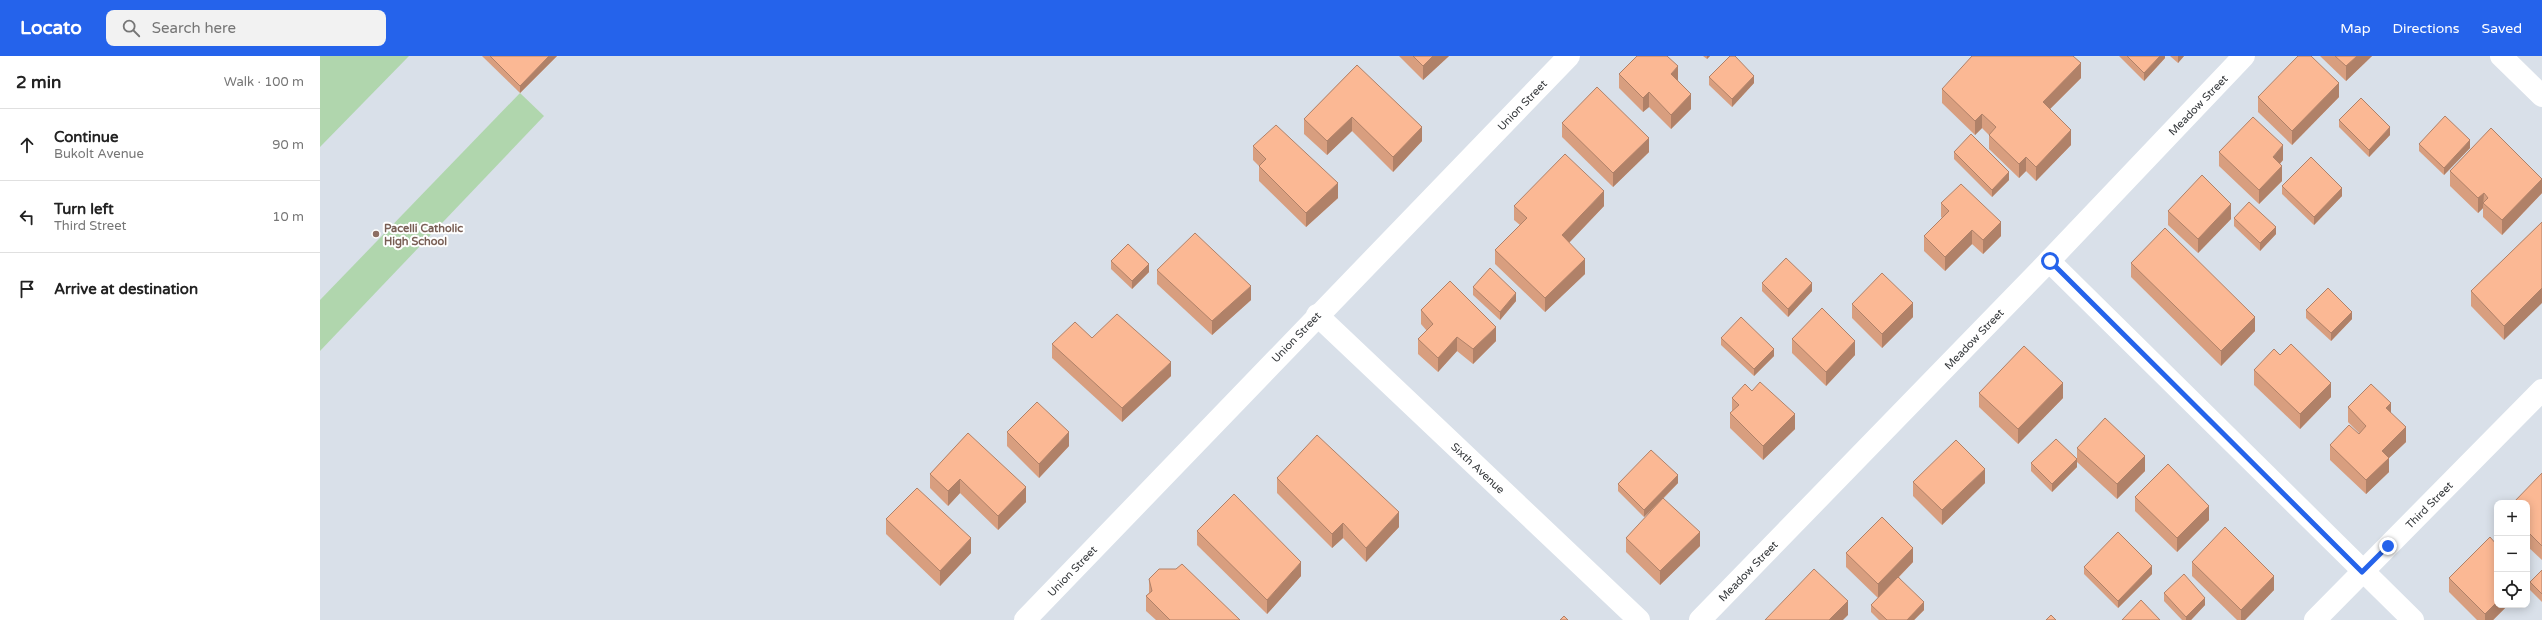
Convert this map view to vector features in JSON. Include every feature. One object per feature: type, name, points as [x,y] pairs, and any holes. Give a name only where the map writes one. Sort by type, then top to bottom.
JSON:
[{"type":"street","name":"Union Street","points":[[1025,620],[1317,315],[1569,56]]},
{"type":"street","name":"Meadow Street","points":[[1700,620],[2050,261],[2244,56]]},
{"type":"street","points":[[2501,56],[2542,96]]},
{"type":"street","points":[[2050,261],[2362,572],[2413,620]]},
{"type":"street","name":"Sixth Avenue","points":[[1317,315],[1640,620]]},
{"type":"street","name":"Third Street","points":[[2315,620],[2542,390]]},
{"type":"green space","points":[[320,56],[409,56],[320,147]]},
{"type":"green space","points":[[520,93],[544,116],[320,351],[320,300]]},
{"type":"building","points":[[490,56],[549,56],[520,86]]},
{"type":"building","points":[[1413,56],[1433,56],[1423,66]]},
{"type":"building","points":[[1637,56],[1667,56],[1678,66],[1671,74],[1691,94],[1671,115],[1649,92],[1643,98],[1619,74]]},
{"type":"building","points":[[1730,56],[1735,56],[1754,76],[1732,99],[1709,77]]},
{"type":"building","points":[[1972,56],[2073,56],[2081,63],[2043,102],[2071,130],[2036,167],[2026,157],[2019,164],[1989,135],[1996,127],[1982,114],[1975,121],[1942,89]]},
{"type":"building","points":[[2127,56],[2160,56],[2144,73]]},
{"type":"building","points":[[2298,56],[2311,56],[2339,83],[2292,131],[2258,97]]},
{"type":"building","points":[[2335,56],[2357,56],[2346,66]]},
{"type":"building","points":[[1357,65],[1422,127],[1393,157],[1352,117],[1327,141],[1304,119]]},
{"type":"building","points":[[1597,87],[1649,138],[1613,173],[1562,123]]},
{"type":"building","points":[[2361,98],[2390,127],[2369,150],[2339,120]]},
{"type":"building","points":[[2445,116],[2470,140],[2444,168],[2419,144]]},
{"type":"building","points":[[2253,117],[2283,145],[2273,157],[2282,166],[2259,190],[2219,152]]},
{"type":"building","points":[[1276,125],[1338,183],[1306,213],[1259,166],[1266,159],[1253,146]]},
{"type":"building","points":[[2491,128],[2542,179],[2502,220],[2483,203],[2488,198],[2484,193],[2478,198],[2450,171]]},
{"type":"building","points":[[1971,134],[2009,172],[1992,190],[1954,152]]},
{"type":"building","points":[[1565,154],[1604,191],[1562,235],[1585,259],[1545,298],[1495,250],[1527,218],[1514,206]]},
{"type":"building","points":[[2311,157],[2342,188],[2314,217],[2282,186]]},
{"type":"building","points":[[2202,175],[2231,204],[2198,239],[2168,211]]},
{"type":"building","points":[[1961,184],[2001,222],[1983,240],[1972,230],[1945,257],[1924,236],[1949,211],[1941,203]]},
{"type":"building","points":[[2249,202],[2276,227],[2260,243],[2234,218]]},
{"type":"building","points":[[2542,222],[2542,288],[2504,326],[2471,291]]},
{"type":"building","points":[[2165,228],[2255,317],[2221,351],[2131,263]]},
{"type":"building","points":[[1195,233],[1251,286],[1212,321],[1157,270]]},
{"type":"building","points":[[1128,244],[1149,264],[1132,281],[1111,261]]},
{"type":"building","points":[[1786,258],[1812,283],[1788,309],[1762,283]]},
{"type":"building","points":[[1490,268],[1516,293],[1500,312],[1473,287]]},
{"type":"building","points":[[1882,273],[1913,303],[1882,334],[1852,304]]},
{"type":"building","points":[[1450,281],[1496,327],[1473,349],[1457,337],[1438,358],[1418,339],[1433,324],[1421,310]]},
{"type":"building","points":[[2328,288],[2352,312],[2331,333],[2306,310]]},
{"type":"building","points":[[1822,308],[1855,341],[1826,372],[1792,339]]},
{"type":"building","points":[[1117,314],[1171,362],[1122,408],[1052,344],[1075,322],[1092,338]]},
{"type":"building","points":[[1741,317],[1774,349],[1754,369],[1721,338]]},
{"type":"building","points":[[2291,344],[2331,383],[2300,414],[2254,370],[2274,349],[2280,355]]},
{"type":"building","points":[[2024,346],[2063,383],[2018,429],[1979,393]]},
{"type":"building","points":[[1760,382],[1795,414],[1763,446],[1730,413],[1739,405],[1732,398],[1745,384],[1752,391]]},
{"type":"building","points":[[2371,384],[2391,403],[2386,408],[2406,427],[2382,451],[2389,458],[2366,480],[2330,445],[2349,425],[2359,434],[2366,426],[2348,407]]},
{"type":"building","points":[[1037,402],[1069,432],[1039,464],[1007,432]]},
{"type":"building","points":[[2105,418],[2145,456],[2117,484],[2077,448]]},
{"type":"building","points":[[968,433],[1026,487],[998,516],[960,479],[948,491],[930,474]]},
{"type":"building","points":[[1317,435],[1399,512],[1366,548],[1343,523],[1332,534],[1277,478]]},
{"type":"building","points":[[2056,439],[2077,459],[2052,484],[2031,463]]},
{"type":"building","points":[[1956,440],[1985,469],[1942,510],[1913,482]]},
{"type":"building","points":[[1651,450],[1678,475],[1644,510],[1618,484]]},
{"type":"building","points":[[2168,464],[2209,506],[2177,538],[2135,497]]},
{"type":"building","points":[[2542,473],[2542,546],[2530,534],[2530,500],[2516,500]]},
{"type":"building","points":[[917,488],[971,538],[940,571],[886,519]]},
{"type":"building","points":[[1234,494],[1301,562],[1267,600],[1197,531]]},
{"type":"building","points":[[1663,498],[1700,532],[1660,571],[1626,538]]},
{"type":"building","points":[[1882,517],[1913,548],[1878,584],[1846,553]]},
{"type":"building","points":[[2225,527],[2274,576],[2241,610],[2192,562]]},
{"type":"building","points":[[2118,532],[2152,566],[2118,601],[2084,567]]},
{"type":"building","points":[[2490,537],[2494,542],[2494,605],[2485,614],[2449,578]]},
{"type":"building","points":[[1182,564],[1240,620],[1170,620],[1146,596],[1152,591],[1149,579],[1159,569],[1176,569]]},
{"type":"building","points":[[1814,569],[1848,601],[1829,620],[1765,620]]},
{"type":"building","points":[[2542,570],[2542,594],[2530,582]]},
{"type":"building","points":[[2184,574],[2205,598],[2186,617],[2164,593]]},
{"type":"building","points":[[1898,577],[1924,602],[1907,620],[1887,620],[1871,605]]},
{"type":"building","points":[[2141,600],[2160,620],[2122,620]]},
{"type":"building","points":[[2051,615],[2056,620],[2046,620]]},
{"type":"building","points":[[1564,616],[1568,620],[1560,620]]},
{"type":"place","name":"Pacelli Catholic High School","points":[[376,234]]},
{"type":"route","points":[[2050,261],[2362,572],[2388,546]]}]
